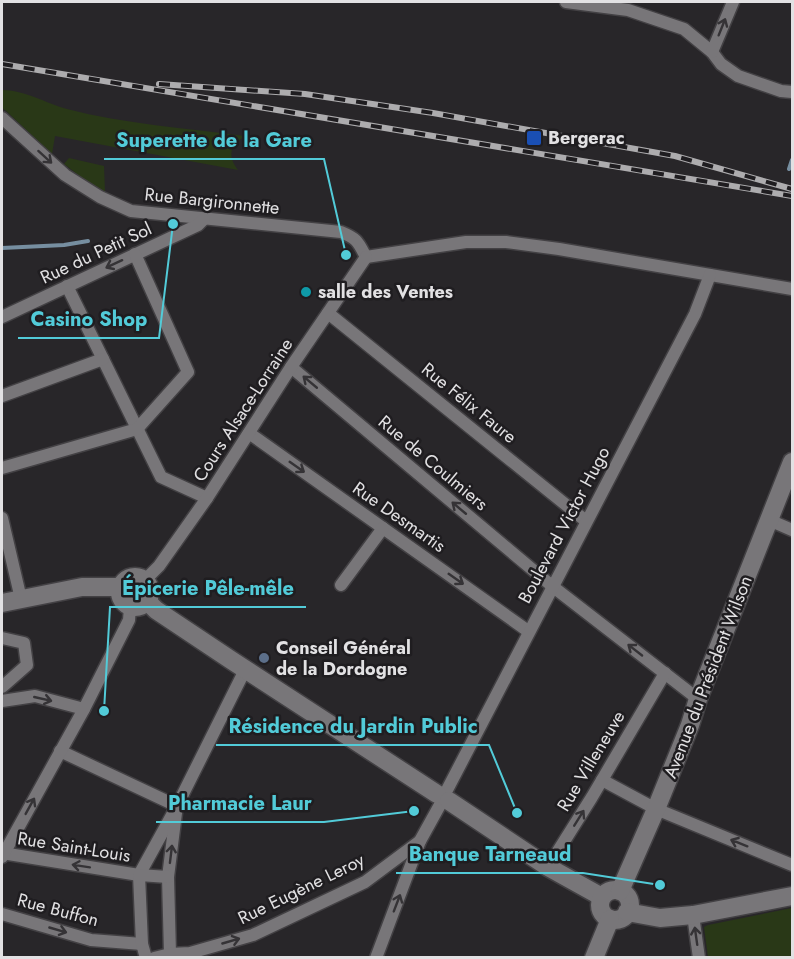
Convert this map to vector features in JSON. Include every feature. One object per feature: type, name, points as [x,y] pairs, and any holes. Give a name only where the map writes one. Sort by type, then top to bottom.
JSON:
[{"type":"main road","name":"Avenue du Président Wilson","points":[[620,891],[656,809],[792,462]]},
{"type":"main road","points":[[139,604],[151,593],[148,583],[140,578],[131,578],[121,587],[123,601],[156,610],[548,867],[602,897]]},
{"type":"main road","points":[[2,603],[82,587],[121,587]]},
{"type":"main road","points":[[594,957],[619,916],[630,904],[627,896],[620,891],[610,891],[602,897],[600,906],[603,914],[619,916],[660,918],[693,915],[792,896]]},
{"type":"street","points":[[566,2],[628,10],[684,29],[712,52],[721,64],[738,76],[781,91],[792,92]]},
{"type":"street","points":[[712,52],[733,2]]},
{"type":"street","name":"Rue Bargironnette","points":[[2,118],[66,175],[100,197],[131,211],[341,232],[357,240],[366,257]]},
{"type":"street","name":"Rue du Petit Sol","points":[[2,317],[198,225],[204,219]]},
{"type":"street","points":[[366,257],[466,242],[506,242],[792,289]]},
{"type":"street","points":[[2,468],[137,429],[188,372],[135,254]]},
{"type":"street","name":"Cours Alsace-Lorraine","points":[[145,580],[159,566],[207,498],[291,367],[366,257]]},
{"type":"street","name":"Boulevard Victor Hugo","points":[[376,957],[420,841],[695,314],[710,275]]},
{"type":"street","points":[[67,286],[161,477],[207,498]]},
{"type":"street","name":"Rue Félix Faure","points":[[328,313],[586,521]]},
{"type":"street","points":[[2,396],[103,358]]},
{"type":"street","name":"Rue de Coulmiers","points":[[291,367],[552,586],[698,699]]},
{"type":"street","name":"Rue Desmartis","points":[[249,433],[528,631]]},
{"type":"street","points":[[2,518],[21,598]]},
{"type":"street","points":[[769,520],[792,530]]},
{"type":"street","points":[[341,585],[383,528]]},
{"type":"street","points":[[2,854],[84,709],[139,604]]},
{"type":"street","points":[[2,638],[24,643],[27,665],[2,687]]},
{"type":"street","points":[[146,957],[142,944],[139,875],[177,806],[245,670]]},
{"type":"street","name":"Rue Villeneuve","points":[[548,867],[665,673]]},
{"type":"street","points":[[2,701],[35,696],[84,709]]},
{"type":"street","points":[[60,751],[177,806]]},
{"type":"street","points":[[602,780],[656,809],[792,865]]},
{"type":"street","points":[[170,954],[168,877],[177,806]]},
{"type":"street","name":"Rue Eugène Leroy","points":[[154,957],[190,953],[253,935],[365,882],[420,841]]},
{"type":"street","name":"Rue Saint-Louis","points":[[2,854],[139,875],[168,877]]},
{"type":"street","name":"Rue Buffon","points":[[2,914],[91,940],[142,944]]},
{"type":"street","points":[[693,915],[699,957]]},
{"type":"green space","points":[[2,90],[27,94],[67,109],[111,118],[245,136],[235,144],[231,153],[238,170],[55,136],[52,154],[2,108]]},
{"type":"green space","points":[[69,158],[104,166],[105,192],[90,184],[64,164]]},
{"type":"green space","points":[[792,908],[792,957],[708,957],[704,927]]},
{"type":"waterway","points":[[789,169],[792,160]]},
{"type":"waterway","points":[[2,248],[64,245],[88,241]]},
{"type":"railway","points":[[2,64],[792,196]]},
{"type":"railway","points":[[159,84],[305,94],[433,113],[675,156],[792,189]]},
{"type":"place","name":"Bergerac","points":[[534,138]]},
{"type":"place","name":"Casino Shop","points":[[173,224]]},
{"type":"place","name":"Superette de la Gare","points":[[346,255]]},
{"type":"place","name":"salle des Ventes","points":[[306,292]]},
{"type":"place","name":"Conseil Général de la Dordogne","points":[[264,658]]},
{"type":"place","name":"Épicerie Pêle-mêle","points":[[104,711]]},
{"type":"place","name":"Pharmacie Laur","points":[[414,811]]},
{"type":"place","name":"Résidence du Jardin Public","points":[[517,813]]},
{"type":"place","name":"Banque Tarneaud","points":[[660,885]]}]
